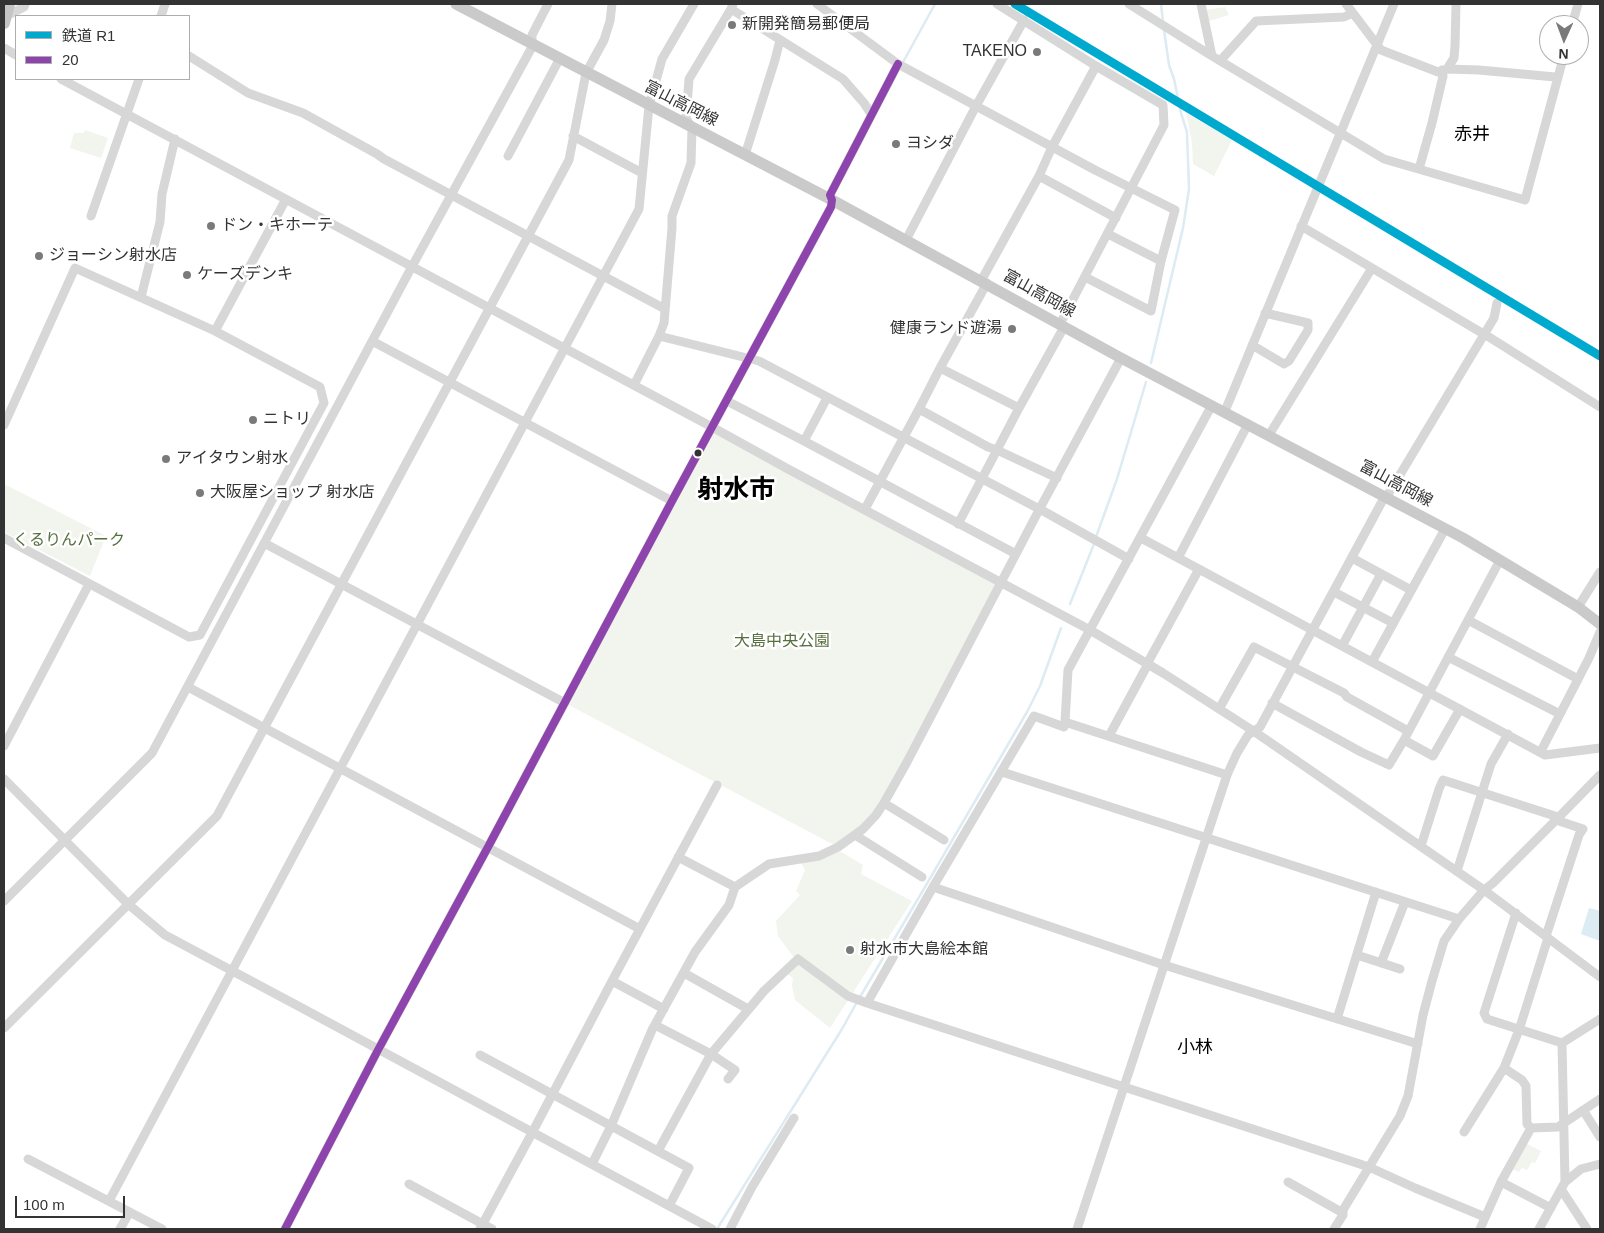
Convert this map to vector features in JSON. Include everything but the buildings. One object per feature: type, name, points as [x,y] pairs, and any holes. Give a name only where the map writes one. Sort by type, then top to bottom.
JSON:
[{"type":"main road","name":"富山高岡線","points":[[458,4],[586,73],[832,200],[1121,358],[1385,496],[1500,560],[1578,607],[1600,624]]},
{"type":"street","points":[[6,14],[24,8],[25,4]]},
{"type":"street","points":[[4,901],[152,753],[412,266],[532,47],[532,35],[548,4]]},
{"type":"street","points":[[4,1028],[217,816],[569,160],[586,73],[604,40],[610,21],[612,4]]},
{"type":"street","points":[[109,1201],[231,970],[605,276],[639,209],[649,106],[662,59],[694,4]]},
{"type":"street","points":[[817,4],[898,64],[1131,189],[1176,210],[1161,261],[1150,311],[1085,278]]},
{"type":"street","points":[[958,524],[1164,125],[1163,105],[1096,66],[997,4]]},
{"type":"street","points":[[1129,4],[1384,159],[1525,200],[1561,65]]},
{"type":"street","points":[[1201,4],[1216,58]]},
{"type":"street","points":[[1346,4],[1381,50],[1438,72],[1445,70],[1508,72],[1555,77],[1557,79]]},
{"type":"street","points":[[1224,411],[1394,4]]},
{"type":"street","points":[[1419,169],[1443,76],[1454,58],[1456,4]]},
{"type":"street","points":[[634,385],[664,323],[672,216],[691,163],[692,128],[686,118],[689,79],[732,6],[780,40],[843,79],[871,114]]},
{"type":"street","points":[[1216,58],[1256,21],[1344,17],[1353,13]]},
{"type":"street","points":[[906,240],[976,106],[1024,20]]},
{"type":"street","points":[[745,155],[780,40]]},
{"type":"street","points":[[4,48],[15,54]]},
{"type":"street","points":[[190,57],[248,93],[303,113],[528,237],[665,309]]},
{"type":"street","points":[[508,156],[560,58]]},
{"type":"street","points":[[285,1229],[378,1050],[831,207],[832,200],[830,195],[898,64]]},
{"type":"street","points":[[865,509],[919,410],[1052,147],[1096,66]]},
{"type":"street","points":[[63,80],[1090,630],[1148,664],[1255,732],[1457,870],[1600,977]]},
{"type":"street","points":[[91,216],[139,80]]},
{"type":"street","points":[[573,136],[642,173]]},
{"type":"street","points":[[141,297],[160,222],[162,194],[175,139]]},
{"type":"street","points":[[1039,176],[1116,218]]},
{"type":"street","points":[[216,331],[286,199]]},
{"type":"street","points":[[1301,226],[1484,334],[1600,407]]},
{"type":"street","points":[[1108,234],[1161,261]]},
{"type":"street","points":[[4,425],[75,268],[216,331],[320,387],[324,402],[200,635],[189,637],[4,538]]},
{"type":"street","points":[[1269,435],[1372,268]]},
{"type":"street","points":[[1077,1229],[1227,775],[1248,736],[1260,727],[1385,496],[1389,493],[1494,318],[1497,302]]},
{"type":"street","points":[[1252,345],[1284,364],[1289,361],[1308,330],[1308,323],[1265,313]]},
{"type":"street","points":[[659,336],[759,361],[1129,559]]},
{"type":"street","points":[[372,341],[672,501]]},
{"type":"street","points":[[592,1164],[611,1126],[655,1025],[695,952],[729,905],[735,887],[769,864],[819,856],[838,847],[855,835],[876,815],[884,803],[1121,358]]},
{"type":"street","points":[[940,368],[1019,408]]},
{"type":"street","points":[[804,441],[827,398]]},
{"type":"street","points":[[727,401],[1016,554]]},
{"type":"street","points":[[1212,404],[1068,670],[1065,722],[1227,775]]},
{"type":"street","points":[[919,410],[988,447],[1057,478]]},
{"type":"street","points":[[1178,558],[1248,424]]},
{"type":"street","points":[[1372,662],[1445,529]]},
{"type":"street","points":[[1140,538],[1545,754],[1600,748]]},
{"type":"street","points":[[264,543],[565,703]]},
{"type":"street","points":[[1352,558],[1411,590]]},
{"type":"street","points":[[1272,703],[1361,752],[1389,765],[1500,560]]},
{"type":"street","points":[[1109,736],[1199,570]]},
{"type":"street","points":[[1578,607],[1600,572]]},
{"type":"street","points":[[1342,646],[1381,574]]},
{"type":"street","points":[[4,746],[89,584]]},
{"type":"street","points":[[1334,592],[1393,623]]},
{"type":"street","points":[[1468,620],[1578,679]]},
{"type":"street","points":[[1541,751],[1600,632]]},
{"type":"street","points":[[1219,709],[1254,647],[1344,693],[1347,697],[1408,730]]},
{"type":"street","points":[[1448,657],[1560,714]]},
{"type":"street","points":[[188,687],[640,929]]},
{"type":"street","points":[[1404,740],[1433,756],[1460,708]]},
{"type":"street","points":[[867,1003],[1034,716],[1064,727]]},
{"type":"street","points":[[1457,870],[1491,764],[1508,734]]},
{"type":"street","points":[[1002,772],[1458,919]]},
{"type":"street","points":[[1334,1229],[1343,1210],[1400,1116],[1408,1096],[1437,962],[1444,941],[1458,919],[1484,890],[1600,775]]},
{"type":"street","points":[[4,780],[128,904],[164,935],[712,1229]]},
{"type":"street","points":[[1421,846],[1438,789],[1443,780],[1482,792],[1583,829],[1579,835],[1519,1030],[1504,1068],[1464,1132]]},
{"type":"street","points":[[481,1227],[717,785]]},
{"type":"street","points":[[884,803],[944,840]]},
{"type":"street","points":[[855,835],[922,877]]},
{"type":"street","points":[[678,857],[735,887]]},
{"type":"street","points":[[933,887],[1164,965],[1418,1044]]},
{"type":"street","points":[[1337,1018],[1376,892]]},
{"type":"street","points":[[1381,963],[1405,902]]},
{"type":"street","points":[[1516,913],[1484,1013],[1487,1019],[1562,1043],[1600,1019]]},
{"type":"street","points":[[1357,955],[1400,969]]},
{"type":"street","points":[[658,1151],[711,1054],[764,991],[798,959],[848,996],[1370,1166],[1415,1188],[1484,1217]]},
{"type":"street","points":[[684,973],[748,1009]]},
{"type":"street","points":[[612,981],[664,1009]]},
{"type":"street","points":[[655,1025],[711,1054],[735,1070],[728,1079]]},
{"type":"street","points":[[1562,1043],[1563,1186],[1587,1229]]},
{"type":"street","points":[[480,1055],[688,1168],[669,1206]]},
{"type":"street","points":[[1504,1068],[1522,1080],[1526,1086],[1527,1124],[1531,1128],[1558,1127],[1600,1099]]},
{"type":"street","points":[[1583,1110],[1600,1138]]},
{"type":"street","points":[[730,1229],[752,1187],[794,1118]]},
{"type":"street","points":[[1480,1229],[1501,1182],[1531,1128]]},
{"type":"street","points":[[28,1159],[162,1229]]},
{"type":"street","points":[[1541,1228],[1563,1186],[1581,1169],[1599,1166]]},
{"type":"street","points":[[1288,1182],[1343,1213]]},
{"type":"street","points":[[1501,1182],[1551,1208]]},
{"type":"street","points":[[409,1184],[481,1227],[492,1229]]},
{"type":"street","points":[[120,1229],[129,1213]]},
{"type":"green space","points":[[1225,7],[1229,15],[1209,21],[1206,10]]},
{"type":"green space","points":[[1186,113],[1232,140],[1214,176],[1193,164],[1192,143]]},
{"type":"green space","points":[[85,130],[108,138],[101,158],[70,148],[74,133],[84,133]]},
{"type":"green space","name":"大島中央公園","points":[[713,428],[1000,583],[875,815],[838,847],[565,703]]},
{"type":"green space","name":"くるりんパーク","points":[[4,484],[106,536],[90,576],[4,532]]},
{"type":"green space","points":[[838,850],[863,865],[861,874],[912,901],[830,1028],[795,1000],[792,986],[793,978],[787,974],[798,963],[778,936],[776,921],[800,895],[796,891],[805,870],[801,863]]},
{"type":"green space","points":[[1527,1144],[1541,1151],[1535,1163],[1532,1162],[1527,1170],[1522,1168],[1519,1172],[1511,1168]]},
{"type":"shaded area","points":[[1589,908],[1600,911],[1600,941],[1581,934]]},
{"type":"waterway","points":[[902,64],[935,4]]},
{"type":"waterway","points":[[1161,4],[1163,22]]},
{"type":"waterway","points":[[1151,363],[1183,228],[1189,189],[1187,132],[1169,65],[1164,30]]},
{"type":"waterway","points":[[1096,537],[1117,479],[1146,382]]},
{"type":"waterway","points":[[1070,604],[1094,544]]},
{"type":"waterway","points":[[860,997],[1027,712],[1040,686],[1061,628]]},
{"type":"waterway","points":[[717,1229],[857,1002]]},
{"type":"railway","points":[[1015,4],[1600,356]]},
{"type":"rail line","name":"R1","points":[[1015,4],[1600,356]]},
{"type":"transit line","name":"20","points":[[285,1229],[378,1050],[831,207],[832,200],[830,195],[898,64]]},
{"type":"place","name":"新開発簡易郵便局","points":[[732,25]]},
{"type":"place","name":"TAKENO","points":[[1037,52]]},
{"type":"place","name":"ヨシダ","points":[[896,144]]},
{"type":"place","name":"ドン・キホーテ","points":[[211,226]]},
{"type":"place","name":"ジョーシン射水店","points":[[39,256]]},
{"type":"place","name":"ケーズデンキ","points":[[187,275]]},
{"type":"place","name":"健康ランド遊湯","points":[[1012,329]]},
{"type":"place","name":"ニトリ","points":[[253,420]]},
{"type":"place","name":"アイタウン射水","points":[[166,459]]},
{"type":"place","name":"大阪屋ショップ 射水店","points":[[200,493]]},
{"type":"place","name":"射水市大島絵本館","points":[[850,950]]},
{"type":"district","name":"赤井","points":[[1472,135]]},
{"type":"district","name":"射水市","points":[[736,491]]},
{"type":"district","name":"小林","points":[[1195,1048]]}]
